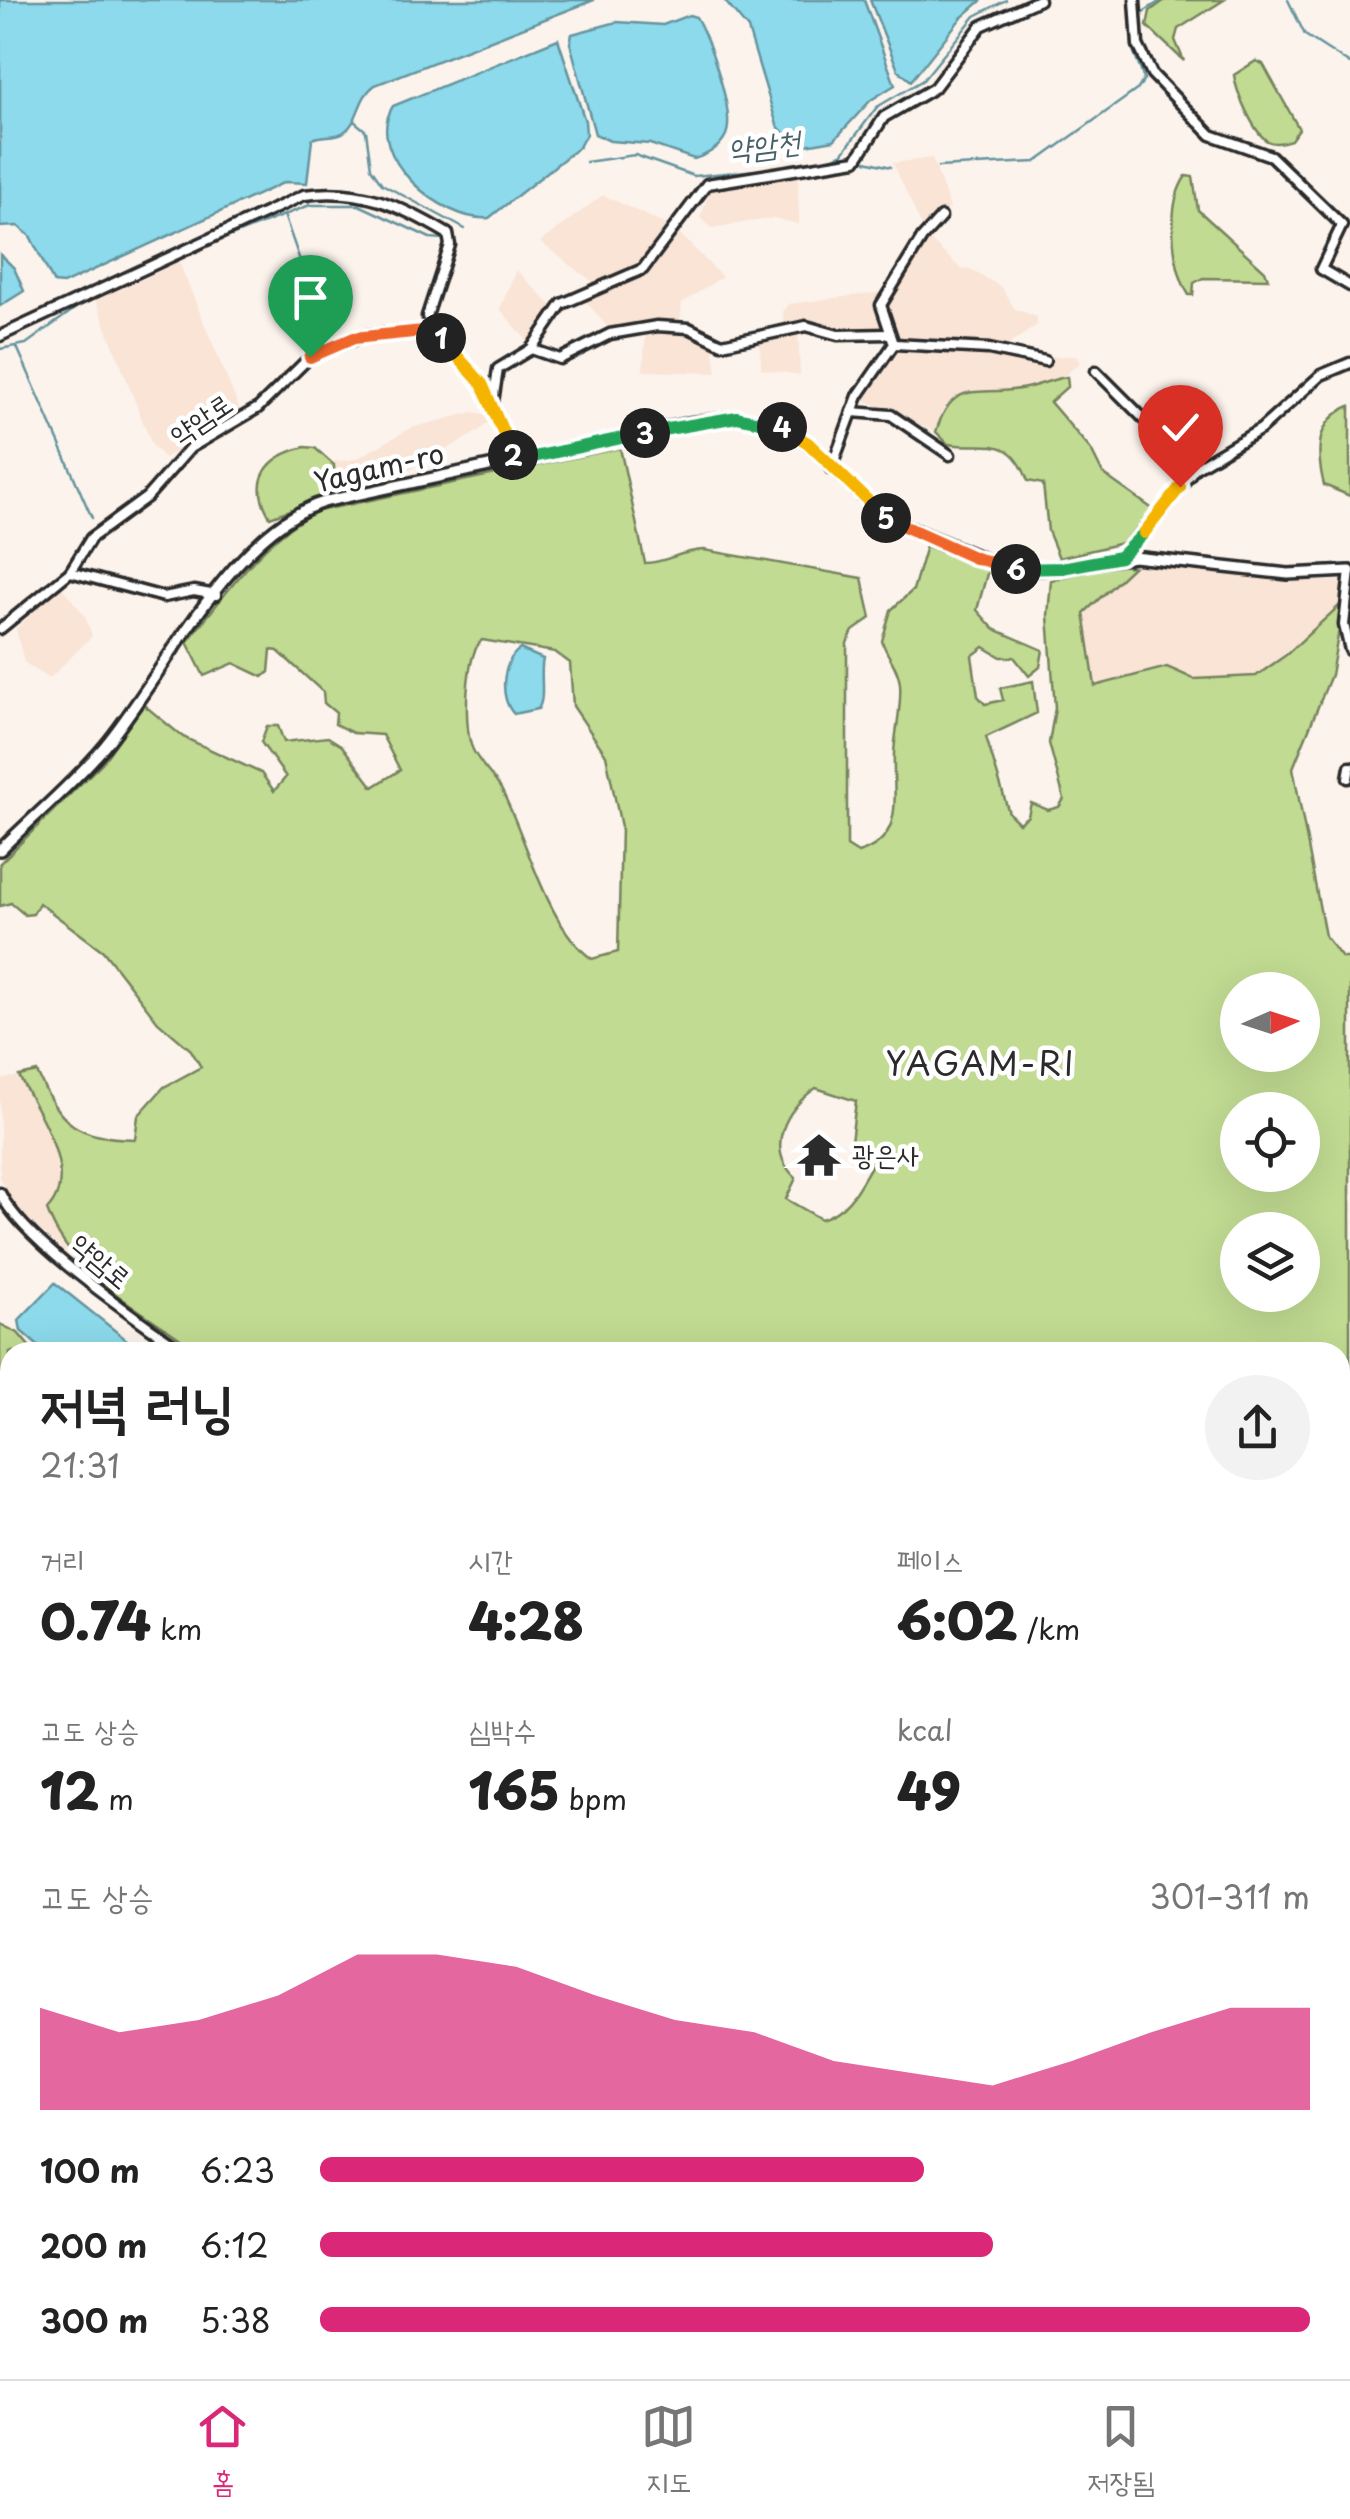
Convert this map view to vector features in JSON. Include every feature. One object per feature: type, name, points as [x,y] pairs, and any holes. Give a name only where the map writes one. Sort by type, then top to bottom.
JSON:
[{"type":"street","points":[[493,402],[498,369],[530,349],[562,304],[643,269],[707,184],[856,160],[884,117],[934,88],[981,26],[1039,0]]},
{"type":"street","points":[[1135,0],[1138,44],[1152,74],[1211,135],[1271,156],[1350,232]]},
{"type":"street","points":[[0,336],[304,195],[347,190],[377,199],[448,234],[450,246],[427,316],[433,330],[493,402],[515,461]]},
{"type":"street","points":[[894,344],[881,310],[883,299],[941,217]]},
{"type":"street","points":[[1342,225],[1321,269],[1350,286]]},
{"type":"street","points":[[530,349],[560,359],[610,334],[656,326],[688,328],[722,344],[806,326],[838,335],[889,334]]},
{"type":"street","name":"약암로","points":[[1,627],[70,572],[90,538],[147,497],[190,448],[258,408],[310,357],[354,338],[433,330]]},
{"type":"street","points":[[894,344],[990,349],[1045,361]]},
{"type":"street","points":[[832,469],[852,412],[894,344]]},
{"type":"street","points":[[1120,557],[1155,520],[1188,475],[1260,429],[1321,376],[1350,363]]},
{"type":"street","points":[[1096,370],[1151,426],[1188,475]]},
{"type":"street","points":[[852,412],[891,416],[950,455]]},
{"type":"street","name":"Yagam-ro","points":[[0,850],[103,748],[176,642],[260,541],[300,510],[515,461],[737,417],[782,428],[808,443],[884,517],[991,564],[1041,570],[1120,557],[1288,574],[1350,571]]},
{"type":"street","points":[[1350,571],[1344,632],[1350,650]]},
{"type":"street","points":[[70,572],[164,597],[194,590],[216,595]]},
{"type":"street","points":[[1348,778],[1350,767]]},
{"type":"street","name":"약암로","points":[[0,1193],[12,1214],[106,1296],[170,1342]]},
{"type":"shaded area","points":[[932,158],[950,208],[923,229],[893,163]]},
{"type":"shaded area","points":[[798,176],[799,224],[773,218],[712,228],[700,218],[712,186]]},
{"type":"shaded area","points":[[603,195],[666,225],[636,269],[597,285],[540,242]]},
{"type":"shaded area","points":[[675,229],[722,277],[682,303],[680,323],[610,330],[584,299],[644,277]]},
{"type":"shaded area","points":[[928,238],[962,270],[968,268],[1001,287],[1015,309],[1037,317],[1037,325],[1004,348],[1031,357],[1076,356],[1080,363],[1061,378],[1030,388],[971,392],[946,404],[936,432],[864,400],[897,349],[886,306]]},
{"type":"shaded area","points":[[179,262],[242,415],[164,458],[152,445],[96,301]]},
{"type":"shaded area","points":[[516,270],[552,306],[529,343],[500,309]]},
{"type":"shaded area","points":[[883,292],[876,307],[882,330],[845,332],[814,323],[784,326],[783,312],[789,304]]},
{"type":"shaded area","points":[[646,331],[697,335],[713,346],[717,373],[643,371]]},
{"type":"shaded area","points":[[798,331],[800,375],[761,369],[760,337]]},
{"type":"shaded area","points":[[473,412],[494,416],[479,431],[381,486],[338,493],[332,462],[356,459],[411,428]]},
{"type":"shaded area","points":[[1131,565],[1283,581],[1342,581],[1345,589],[1340,605],[1324,622],[1256,676],[1194,679],[1167,667],[1095,686],[1084,613],[1131,570]]},
{"type":"shaded area","points":[[60,585],[85,616],[92,636],[49,679],[24,662],[16,629]]},
{"type":"shaded area","points":[[19,1076],[55,1143],[58,1185],[51,1221],[68,1255],[15,1208],[0,1178],[0,1080]]},
{"type":"green space","points":[[1165,0],[1224,0],[1178,29],[1175,40],[1184,61],[1147,26],[1150,11]]},
{"type":"green space","points":[[1256,61],[1263,64],[1299,129],[1291,140],[1267,141],[1246,111],[1234,75]]},
{"type":"green space","points":[[1186,176],[1193,177],[1198,210],[1265,271],[1268,279],[1203,278],[1194,283],[1193,295],[1189,295],[1178,268],[1173,235],[1176,202]]},
{"type":"green space","points":[[1067,377],[1068,386],[1050,402],[1091,450],[1103,474],[1154,510],[1122,543],[1059,558],[1048,531],[1043,484],[1028,481],[1014,456],[1006,450],[948,444],[936,432],[950,404],[967,393],[1026,388]]},
{"type":"green space","points":[[1350,406],[1350,496],[1324,485],[1319,450],[1330,420]]},
{"type":"green space","points":[[305,447],[315,448],[334,465],[335,494],[270,517],[261,492],[265,472],[280,457]]},
{"type":"green space","points":[[620,448],[645,563],[704,550],[862,578],[871,618],[853,631],[847,643],[847,846],[858,853],[884,837],[894,813],[900,684],[882,641],[891,610],[913,590],[926,546],[988,570],[977,610],[994,629],[1043,650],[1040,667],[1029,676],[1014,657],[1001,657],[984,647],[972,656],[978,696],[985,704],[1003,700],[1000,688],[1033,681],[1037,713],[986,737],[1009,813],[1019,823],[1028,816],[1031,803],[1048,810],[1059,807],[1064,799],[1049,743],[1055,708],[1048,616],[1051,580],[1116,564],[1133,567],[1084,613],[1095,686],[1167,667],[1194,679],[1256,676],[1286,655],[1340,605],[1343,607],[1331,675],[1293,768],[1325,936],[1342,958],[1350,958],[1350,1342],[184,1342],[112,1291],[74,1256],[47,1210],[57,1195],[58,1161],[45,1124],[19,1076],[37,1072],[54,1105],[73,1125],[98,1136],[135,1139],[138,1116],[164,1087],[201,1067],[191,1050],[158,1022],[103,951],[39,903],[33,914],[25,915],[11,903],[0,906],[0,863],[102,763],[144,705],[183,737],[261,773],[274,791],[286,777],[261,742],[267,726],[278,726],[284,742],[328,737],[342,746],[373,787],[400,770],[382,735],[353,733],[335,724],[336,713],[324,703],[323,692],[278,651],[271,650],[269,672],[263,677],[234,663],[204,676],[187,642],[262,551],[318,511]],"holes":[[[482,640],[555,652],[570,663],[573,706],[606,755],[621,827],[618,952],[592,959],[576,944],[550,904],[501,789],[473,751],[469,735],[469,674]],[[816,1088],[856,1101],[850,1150],[871,1166],[845,1205],[821,1219],[786,1199],[796,1178],[786,1167],[780,1142],[788,1118]]]},
{"type":"green space","points":[[0,1324],[26,1342],[0,1342]]},
{"type":"water","points":[[0,0],[594,0],[375,85],[344,132],[312,139],[307,183],[285,182],[63,284],[54,283],[30,236],[18,226],[0,227]]},
{"type":"water","points":[[724,0],[864,0],[895,85],[871,100],[834,140],[806,145],[787,137],[777,125],[748,29]]},
{"type":"water","points":[[870,0],[982,0],[961,18],[911,81],[898,70]]},
{"type":"water","points":[[689,15],[696,17],[701,27],[724,94],[728,124],[720,144],[694,159],[650,144],[610,141],[595,134],[570,43],[572,34],[617,22],[663,25]]},
{"type":"water","points":[[558,39],[585,121],[586,134],[579,147],[489,218],[451,210],[412,182],[389,145],[386,125],[393,106]]},
{"type":"water","points":[[0,254],[14,268],[24,291],[0,306]]},
{"type":"water","points":[[520,649],[543,659],[542,698],[538,709],[514,714],[506,699],[504,681],[509,663]]},
{"type":"water","points":[[55,1283],[129,1342],[34,1342],[21,1331],[19,1320]]},
{"type":"waterway","name":"약암천","points":[[815,163],[842,154],[877,107],[923,80],[975,16],[1006,0]]},
{"type":"waterway","points":[[1140,14],[1162,0]]},
{"type":"waterway","points":[[1288,0],[1305,35],[1350,64]]},
{"type":"waterway","points":[[938,167],[1036,162],[1138,89],[1144,79],[1132,47],[1131,21]]},
{"type":"waterway","name":"약암천","points":[[354,121],[366,131],[371,168],[382,184],[465,229]]},
{"type":"waterway","name":"약암천","points":[[586,162],[635,155],[694,176],[788,167]]},
{"type":"waterway","points":[[866,161],[891,167]]},
{"type":"waterway","points":[[309,200],[310,205],[359,205],[430,238],[444,239]]},
{"type":"waterway","points":[[182,255],[310,205]]},
{"type":"waterway","points":[[284,215],[328,340]]},
{"type":"waterway","points":[[0,349],[26,344],[84,302]]},
{"type":"waterway","points":[[17,347],[92,518]]},
{"type":"place","name":"광은사","points":[[819,1155]]},
{"type":"district","name":"YAGAM-RI","points":[[981,1065]]},
{"type":"route","points":[[310,357],[354,338],[433,330],[482,384],[493,402],[515,461],[718,418],[768,422],[808,443],[860,498],[884,517],[975,558],[1021,570],[1062,568],[1120,557],[1180,487]]}]
